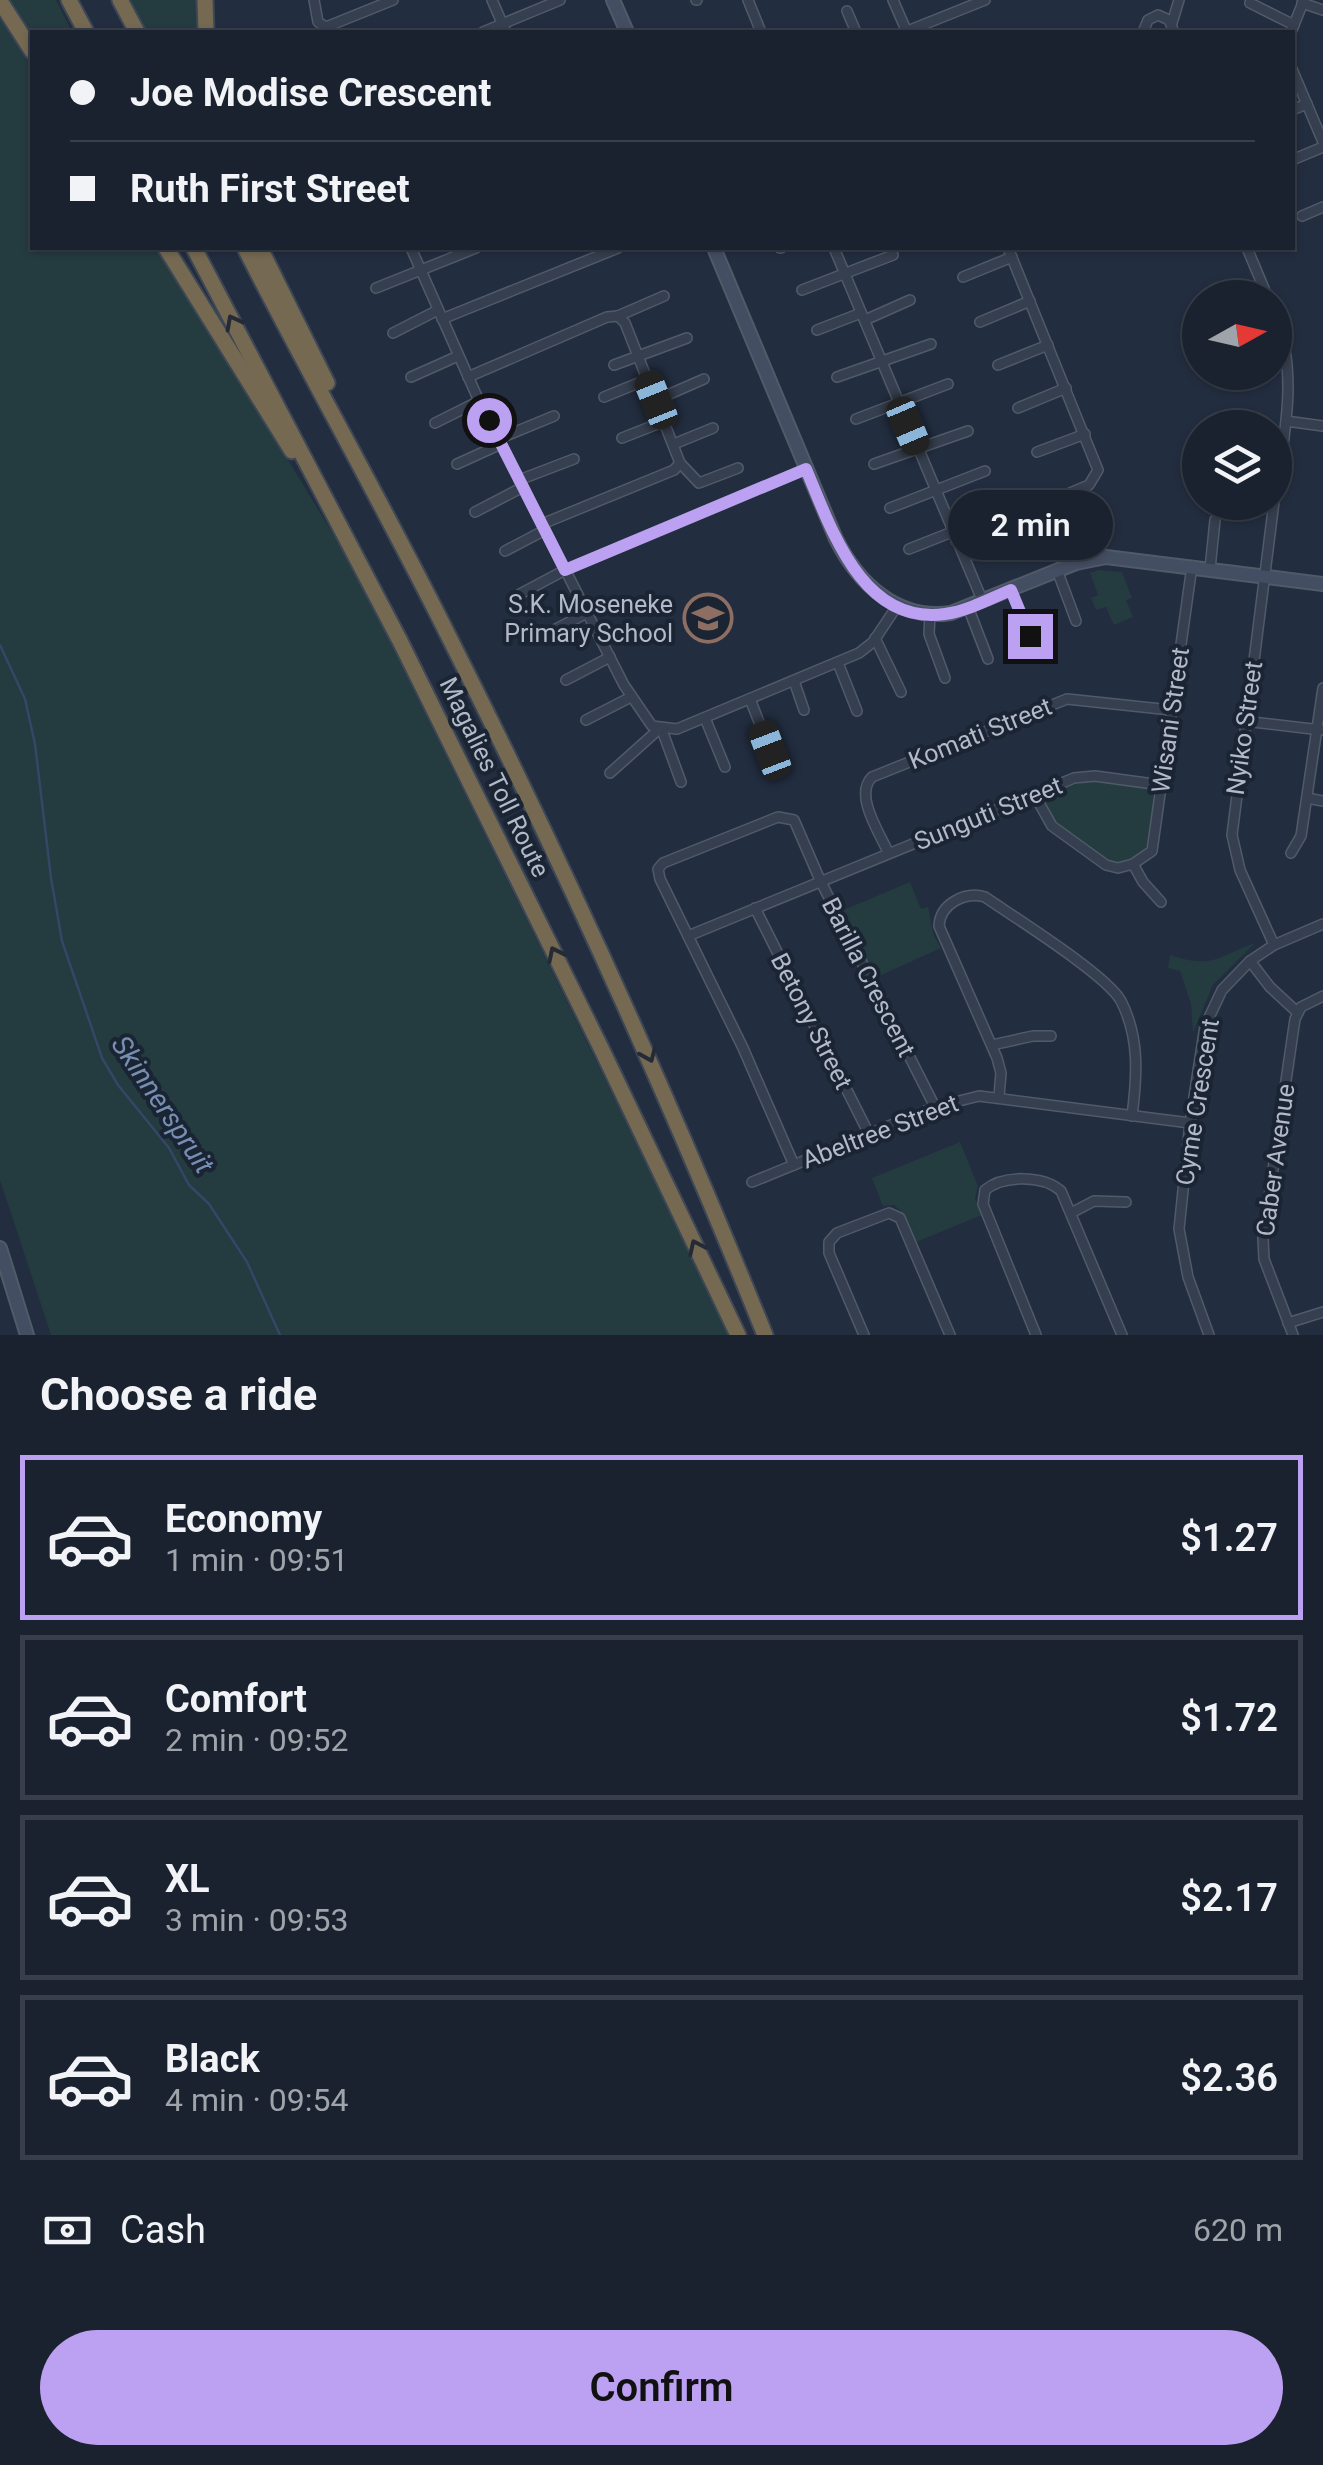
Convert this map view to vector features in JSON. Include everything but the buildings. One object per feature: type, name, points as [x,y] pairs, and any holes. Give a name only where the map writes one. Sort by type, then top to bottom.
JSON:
[{"type":"highway","points":[[0,0],[30,47]]},
{"type":"highway","points":[[70,0],[85,30]]},
{"type":"highway","points":[[120,0],[136,30]]},
{"type":"highway","points":[[205,0],[206,30]]},
{"type":"highway","points":[[167,250],[316,491],[400,641]]},
{"type":"highway","name":"Magalies Toll Route","points":[[195,250],[400,641],[738,1335]]},
{"type":"highway","name":"Magalies Toll Route","points":[[246,250],[448,634],[559,859],[642,1038],[764,1335]]},
{"type":"highway","points":[[261,250],[448,634]]},
{"type":"street","points":[[314,0],[318,22],[326,26],[394,0]]},
{"type":"street","points":[[492,0],[504,28],[560,0]]},
{"type":"street","points":[[613,0],[625,30]]},
{"type":"street","points":[[748,0],[760,30]]},
{"type":"street","points":[[893,0],[905,30]]},
{"type":"street","points":[[942,0],[948,15]]},
{"type":"street","points":[[911,30],[985,0]]},
{"type":"street","points":[[1158,16],[1173,28],[1179,1]]},
{"type":"street","points":[[1143,29],[1148,20],[1179,1]]},
{"type":"street","points":[[1250,4],[1293,29],[1303,2],[1323,10]]},
{"type":"street","points":[[847,11],[855,30]]},
{"type":"street","points":[[1295,76],[1323,144],[1295,158]]},
{"type":"street","points":[[1295,109],[1307,104]]},
{"type":"street","points":[[1302,216],[1323,207]]},
{"type":"street","points":[[411,250],[479,401],[586,613],[646,720],[660,730],[680,782]]},
{"type":"street","points":[[376,288],[471,250]]},
{"type":"street","points":[[715,250],[848,562],[864,581],[896,606],[930,614],[951,613],[1057,570],[1106,557],[1323,583]]},
{"type":"street","points":[[835,250],[983,602]]},
{"type":"street","points":[[1248,250],[1260,280]]},
{"type":"street","points":[[393,333],[596,252]]},
{"type":"street","points":[[910,549],[1089,486],[1096,476],[1098,465],[1010,252],[963,277]]},
{"type":"street","points":[[802,290],[893,255]]},
{"type":"street","points":[[468,376],[664,296]]},
{"type":"street","points":[[817,330],[910,300]]},
{"type":"street","points":[[980,322],[1030,301]]},
{"type":"street","points":[[618,316],[626,323],[680,463],[694,481],[699,483],[738,468]]},
{"type":"street","points":[[614,365],[687,338]]},
{"type":"street","points":[[837,377],[931,344]]},
{"type":"street","points":[[998,365],[1048,344]]},
{"type":"street","points":[[410,376],[458,356]]},
{"type":"street","points":[[604,397],[648,379]]},
{"type":"street","points":[[656,400],[704,380]]},
{"type":"street","points":[[856,419],[948,384]]},
{"type":"street","points":[[1018,408],[1066,388]]},
{"type":"street","points":[[435,423],[479,401]]},
{"type":"street","points":[[457,464],[554,416]]},
{"type":"street","points":[[622,438],[665,421]]},
{"type":"street","points":[[1292,422],[1323,426]]},
{"type":"street","points":[[674,444],[713,428]]},
{"type":"street","points":[[874,464],[968,431]]},
{"type":"street","points":[[1037,452],[1085,434]]},
{"type":"street","points":[[475,512],[521,483],[574,460]]},
{"type":"street","points":[[505,551],[544,527],[674,470],[680,463]]},
{"type":"street","points":[[520,594],[565,570],[806,469]]},
{"type":"street","points":[[890,508],[985,471]]},
{"type":"street","points":[[1210,569],[1216,520]]},
{"type":"street","name":"Nyiko Street","points":[[1272,520],[1232,835],[1240,870],[1274,945]]},
{"type":"street","name":"Wisani Street","points":[[1134,864],[1152,850],[1192,566]]},
{"type":"street","points":[[1057,570],[1076,621]]},
{"type":"street","points":[[1011,590],[1030,636]]},
{"type":"street","points":[[610,773],[660,730],[677,729],[860,653],[876,638],[896,606]]},
{"type":"street","points":[[968,607],[988,659]]},
{"type":"street","points":[[542,636],[586,613]]},
{"type":"street","points":[[930,614],[929,634],[945,678]]},
{"type":"street","points":[[876,638],[900,692]]},
{"type":"street","points":[[566,680],[610,657]]},
{"type":"street","points":[[838,662],[857,711]]},
{"type":"street","points":[[794,681],[804,710]]},
{"type":"street","points":[[1291,854],[1301,836],[1320,730],[1323,688]]},
{"type":"street","points":[[586,720],[631,696]]},
{"type":"street","name":"Komati Street","points":[[888,852],[864,797],[865,786],[872,777],[1067,698],[1171,710]]},
{"type":"street","points":[[750,699],[770,750]]},
{"type":"street","points":[[705,718],[725,767]]},
{"type":"street","points":[[1244,721],[1320,730]]},
{"type":"street","name":"Sunguti Street","points":[[820,880],[1080,776],[1161,785]]},
{"type":"street","points":[[1034,794],[1047,821],[1058,832],[1106,865],[1118,868],[1134,864],[1143,882],[1161,902]]},
{"type":"street","points":[[1307,798],[1323,801]]},
{"type":"street","points":[[794,1165],[658,869],[663,862],[786,816],[797,826],[820,880]]},
{"type":"street","name":"Barilla Crescent","points":[[688,936],[820,880],[935,1106]]},
{"type":"street","points":[[999,1096],[1001,1073],[992,1046],[940,926],[941,912],[947,906],[974,894],[985,897],[1066,954],[1120,1000],[1138,1064],[1132,1116]]},
{"type":"street","name":"Betony Street","points":[[754,908],[868,1134]]},
{"type":"street","name":"Cyme Crescent","points":[[1209,1335],[1188,1276],[1180,1230],[1190,1123],[1206,1026],[1222,990],[1250,961],[1274,945],[1323,924]]},
{"type":"street","points":[[1250,961],[1297,1012],[1323,996]]},
{"type":"street","name":"Caber Avenue","points":[[1293,1335],[1264,1259],[1263,1238],[1297,1012]]},
{"type":"street","points":[[992,1046],[1033,1036],[1051,1036]]},
{"type":"street","name":"Abeltree Street","points":[[752,1182],[935,1106],[968,1097],[999,1096],[1190,1123]]},
{"type":"street","points":[[1036,1335],[982,1196],[992,1184],[1041,1181],[1061,1190],[1122,1335]]},
{"type":"street","points":[[1071,1213],[1094,1201],[1126,1202]]},
{"type":"street","points":[[864,1335],[830,1254],[829,1242],[837,1234],[889,1212],[897,1215],[950,1335]]},
{"type":"street","points":[[0,1248],[27,1335]]},
{"type":"street","points":[[1288,1322],[1323,1312]]},
{"type":"green space","points":[[9,0],[56,0],[71,30],[30,30]]},
{"type":"green space","points":[[128,0],[198,0],[199,30],[143,30]]},
{"type":"green space","points":[[0,14],[30,57],[30,250],[160,250],[352,565],[731,1335],[51,1335],[0,1180]]},
{"type":"green space","points":[[1122,572],[1132,598],[1126,600],[1133,617],[1114,625],[1106,607],[1096,610],[1091,598],[1098,595],[1090,573]]},
{"type":"green space","points":[[1098,779],[1148,787],[1152,793],[1153,830],[1146,848],[1131,861],[1111,863],[1055,822],[1044,805],[1051,790]]},
{"type":"green space","points":[[910,882],[921,909],[928,907],[934,936],[941,948],[875,978],[841,911]]},
{"type":"green space","points":[[1255,943],[1213,985],[1193,1033],[1191,1004],[1180,971],[1168,968],[1170,955],[1206,961]]},
{"type":"green space","points":[[960,1142],[978,1186],[975,1198],[982,1215],[914,1243],[901,1211],[894,1205],[883,1206],[872,1178]]},
{"type":"waterway","name":"Skinnerspruit","points":[[0,645],[25,699],[35,744],[62,941],[102,1058],[247,1262],[280,1335]]},
{"type":"place","name":"S.K. Moseneke Primary School","points":[[708,618]]},
{"type":"route","points":[[489,420],[565,570],[806,469],[848,562],[880,595],[896,606],[940,615],[1011,590],[1030,636]]}]
